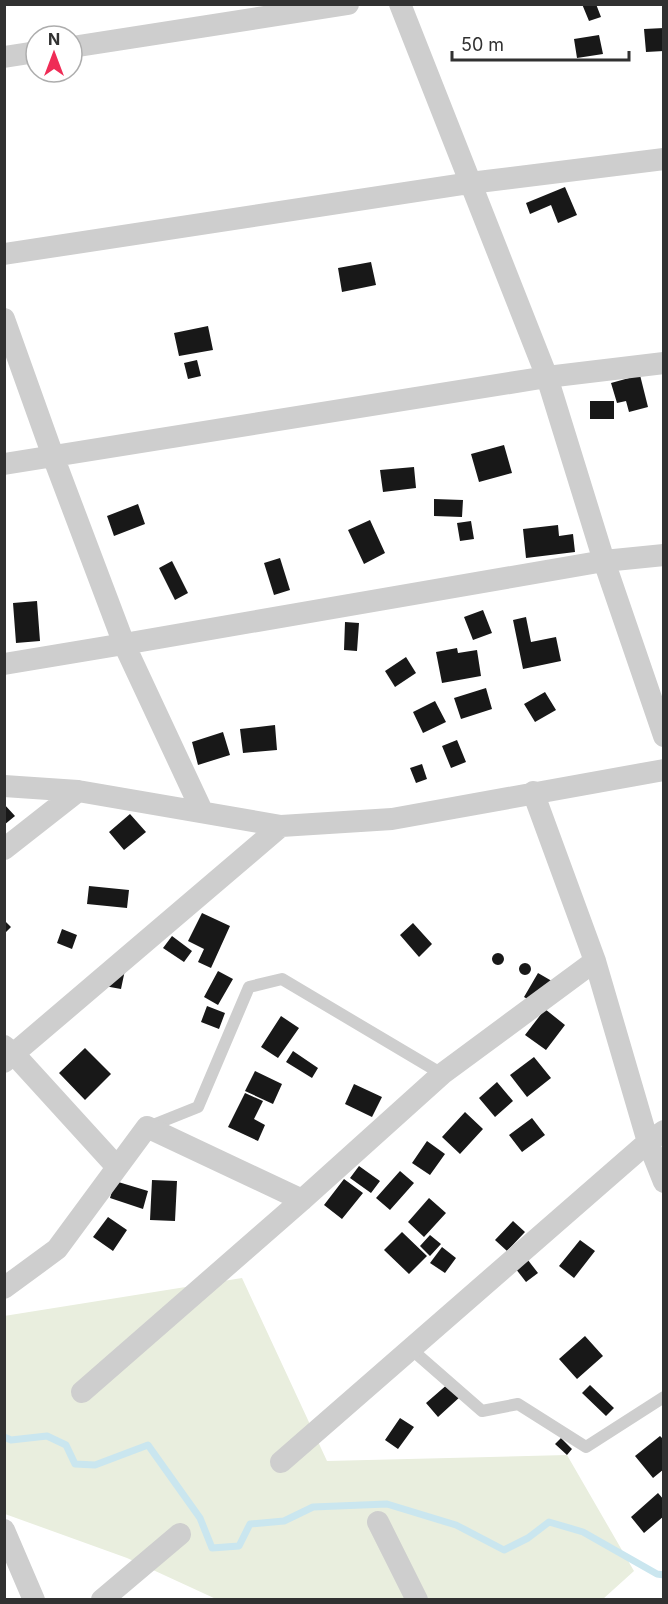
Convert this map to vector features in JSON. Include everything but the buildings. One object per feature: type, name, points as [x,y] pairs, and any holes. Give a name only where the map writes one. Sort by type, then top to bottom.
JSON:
[{"type":"street","points":[[84,45],[348,4]]},
{"type":"street","points":[[400,4],[547,377],[604,561],[663,736]]},
{"type":"street","points":[[4,57],[24,54]]},
{"type":"street","points":[[4,254],[470,183],[663,159]]},
{"type":"street","points":[[4,319],[124,644],[201,811]]},
{"type":"street","points":[[4,464],[547,377],[663,363]]},
{"type":"street","points":[[4,664],[604,561],[663,555]]},
{"type":"street","points":[[4,786],[78,791],[281,826],[392,819],[663,770]]},
{"type":"street","points":[[4,849],[78,791]]},
{"type":"street","points":[[533,792],[656,1137],[663,1182]]},
{"type":"street","points":[[117,1167],[8,1054],[281,826]]},
{"type":"street","points":[[82,1392],[302,1200],[441,1074],[595,961]]},
{"type":"street","points":[[4,1288],[57,1249],[147,1127],[302,1200]]},
{"type":"street","points":[[281,1462],[656,1137]]},
{"type":"street","points":[[378,1522],[413,1598]]},
{"type":"street","points":[[4,1530],[34,1599]]},
{"type":"street","points":[[102,1599],[180,1534]]},
{"type":"lane","points":[[147,1127],[198,1107],[249,987],[282,979],[441,1074]]},
{"type":"lane","points":[[411,1349],[482,1411],[518,1404],[586,1447],[663,1397]]},
{"type":"green space","points":[[242,1278],[327,1461],[567,1455],[634,1571],[603,1599],[216,1599],[127,1558],[5,1514],[4,1316]]},
{"type":"waterway","points":[[4,1437],[11,1440],[47,1436],[66,1445],[75,1464],[95,1465],[148,1445],[200,1518],[212,1548],[239,1546],[250,1524],[284,1521],[313,1507],[387,1504],[456,1525],[504,1550],[528,1538],[549,1522],[583,1532],[657,1574],[664,1575]]}]
